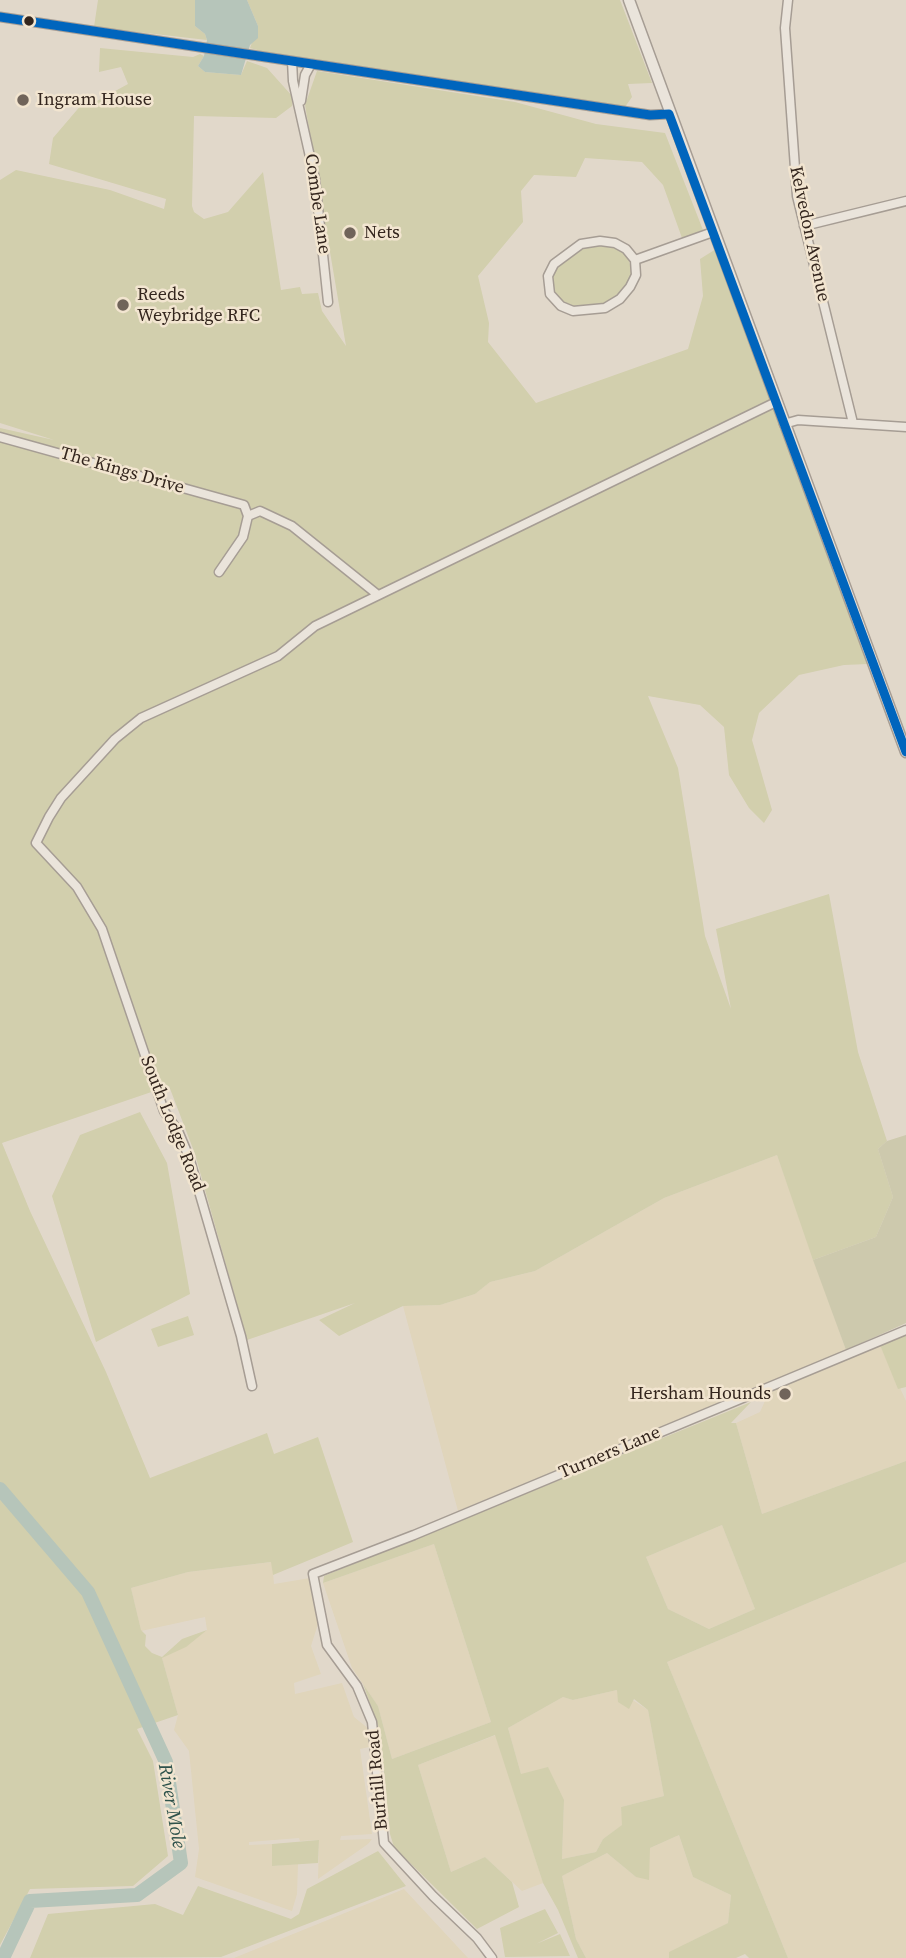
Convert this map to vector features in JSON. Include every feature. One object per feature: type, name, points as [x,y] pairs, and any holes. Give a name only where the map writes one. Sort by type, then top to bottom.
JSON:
[{"type":"street","points":[[629,0],[906,752]]},
{"type":"street","name":"Kelvedon Avenue","points":[[788,0],[785,28],[790,132],[804,226],[853,423]]},
{"type":"street","points":[[0,17],[650,115],[669,114]]},
{"type":"street","name":"Combe Lane","points":[[292,61],[293,81],[315,178],[328,302]]},
{"type":"street","name":"Combe Lane","points":[[300,107],[304,75],[311,64]]},
{"type":"street","points":[[804,226],[906,201]]},
{"type":"street","points":[[635,260],[713,232]]},
{"type":"street","points":[[600,241],[615,243],[626,249],[635,260],[636,275],[630,287],[620,299],[605,308],[573,311],[561,306],[550,294],[548,276],[554,264],[581,244],[600,241]]},
{"type":"street","points":[[378,595],[776,402]]},
{"type":"street","points":[[784,424],[797,420],[906,426]]},
{"type":"street","name":"The Kings Drive","points":[[0,437],[260,511],[292,526],[378,595]]},
{"type":"street","points":[[219,572],[243,537],[248,516],[244,505]]},
{"type":"street","points":[[248,516],[260,511]]},
{"type":"street","name":"South Lodge Road","points":[[252,1386],[241,1336],[189,1157],[178,1131],[164,1111],[103,929],[77,887],[36,843],[61,798],[115,739],[141,719],[278,656],[315,626],[378,595]]},
{"type":"street","name":"Turners Lane","points":[[313,1574],[414,1535],[906,1331]]},
{"type":"street","name":"Burhill Road","points":[[313,1574],[327,1645],[357,1686],[372,1721],[384,1843],[477,1938],[492,1958]]},
{"type":"shaded area","points":[[98,0],[195,0],[195,26],[205,34],[207,40],[94,27]]},
{"type":"shaded area","points":[[195,0],[247,0],[258,26],[258,38],[250,45],[241,75],[205,72],[198,66],[204,56],[207,40],[205,34],[195,26]]},
{"type":"shaded area","points":[[247,0],[620,0],[652,83],[628,84],[632,97],[625,107],[261,51],[250,48],[258,26]]},
{"type":"shaded area","points":[[100,48],[193,57],[200,54],[204,56],[198,66],[205,72],[241,75],[247,61],[267,68],[293,97],[292,106],[276,118],[194,116],[192,206],[194,212],[204,219],[228,212],[263,172],[281,290],[300,287],[302,294],[318,293],[322,311],[346,346],[305,105],[317,71],[515,102],[596,124],[665,133],[703,230],[682,238],[663,185],[642,162],[585,158],[576,177],[534,175],[521,191],[523,222],[478,276],[489,323],[488,342],[536,403],[688,349],[703,296],[700,259],[716,249],[868,664],[844,665],[799,675],[759,713],[752,740],[772,810],[764,823],[749,808],[729,775],[724,727],[700,705],[648,696],[678,768],[705,936],[731,1009],[716,929],[829,894],[858,1052],[887,1141],[878,1149],[893,1197],[876,1237],[813,1260],[777,1155],[664,1198],[535,1271],[490,1282],[475,1294],[440,1305],[403,1306],[339,1336],[319,1320],[355,1303],[247,1340],[195,1154],[169,1086],[2,1143],[30,1211],[106,1372],[150,1478],[267,1433],[274,1454],[318,1437],[353,1542],[273,1575],[271,1562],[188,1572],[131,1588],[141,1630],[146,1635],[145,1646],[152,1653],[162,1657],[182,1639],[207,1630],[186,1647],[162,1658],[178,1715],[137,1729],[153,1761],[168,1856],[133,1886],[30,1889],[0,1945],[0,428],[54,440],[0,423],[0,180],[16,170],[110,190],[164,209],[166,199],[49,164],[53,138],[88,97],[97,101],[128,84],[121,67],[99,72]]},
{"type":"shaded area","points":[[601,244],[617,248],[628,257],[632,272],[625,287],[611,300],[598,307],[581,308],[565,304],[554,295],[550,282],[555,268],[578,248]]},
{"type":"shaded area","points":[[140,1112],[167,1163],[190,1294],[96,1342],[52,1196],[80,1135]]},
{"type":"shaded area","points":[[906,1135],[906,1323],[846,1350],[813,1260],[876,1237],[893,1197],[878,1149],[887,1141]]},
{"type":"shaded area","points":[[777,1155],[846,1350],[458,1511],[403,1306],[440,1305],[475,1294],[490,1282],[535,1271],[664,1198]]},
{"type":"shaded area","points":[[188,1316],[194,1335],[158,1347],[151,1329]]},
{"type":"shaded area","points":[[906,1335],[906,1387],[898,1389],[880,1345]]},
{"type":"shaded area","points":[[880,1345],[906,1401],[906,1461],[762,1514],[736,1423],[760,1412],[769,1392]]},
{"type":"shaded area","points":[[751,1402],[731,1423],[736,1423],[762,1514],[906,1461],[906,1562],[667,1662],[788,1958],[749,1958],[745,1954],[736,1958],[669,1958],[669,1952],[728,1923],[731,1895],[693,1877],[679,1835],[650,1848],[649,1880],[636,1877],[607,1853],[562,1876],[576,1939],[586,1958],[578,1958],[558,1910],[543,1883],[495,1735],[418,1765],[451,1872],[485,1857],[512,1882],[519,1907],[477,1929],[394,1847],[390,1834],[380,1731],[363,1684],[378,1706],[392,1759],[491,1722],[434,1544],[323,1583],[324,1576]],"holes":[[[722,1525],[755,1609],[709,1629],[668,1609],[646,1557]],[[617,1690],[618,1702],[629,1709],[634,1699],[648,1710],[664,1796],[621,1807],[622,1825],[603,1839],[596,1852],[562,1859],[564,1800],[548,1767],[521,1774],[508,1728],[563,1697],[573,1700]]]},
{"type":"shaded area","points":[[722,1525],[755,1609],[709,1629],[668,1609],[646,1557]]},
{"type":"shaded area","points":[[434,1544],[491,1722],[392,1759],[378,1706],[352,1668],[323,1583]]},
{"type":"shaded area","points":[[272,1562],[274,1584],[310,1578],[318,1624],[311,1646],[321,1674],[294,1683],[295,1694],[342,1683],[354,1717],[369,1729],[369,1747],[360,1749],[372,1834],[341,1836],[340,1840],[372,1839],[368,1844],[318,1879],[319,1840],[300,1841],[299,1838],[249,1842],[249,1845],[272,1844],[272,1866],[298,1864],[297,1894],[292,1911],[195,1877],[199,1849],[189,1751],[174,1730],[178,1715],[162,1658],[207,1630],[205,1617],[141,1631],[131,1588],[188,1572]]},
{"type":"shaded area","points":[[906,1562],[906,1958],[788,1958],[667,1662]]},
{"type":"shaded area","points":[[617,1690],[648,1710],[664,1796],[621,1807],[623,1825],[603,1839],[596,1852],[562,1859],[564,1800],[521,1774],[508,1728],[563,1697],[573,1700]]},
{"type":"shaded area","points":[[496,1735],[543,1883],[522,1891],[485,1857],[451,1872],[418,1765]]},
{"type":"shaded area","points":[[679,1835],[693,1877],[731,1895],[728,1923],[670,1952],[669,1958],[586,1958],[576,1939],[562,1876],[607,1853],[636,1877],[650,1848]]},
{"type":"shaded area","points":[[319,1840],[318,1863],[272,1866],[272,1844]]},
{"type":"shaded area","points":[[378,1851],[406,1886],[221,1957],[30,1958],[48,1914],[155,1904],[183,1915],[198,1886],[291,1919],[299,1914],[307,1889]]},
{"type":"shaded area","points":[[404,1889],[468,1958],[234,1958]]},
{"type":"shaded area","points":[[545,1909],[558,1933],[536,1944],[560,1934],[570,1956],[505,1957],[500,1928]]},
{"type":"waterway","name":"River Mole","points":[[0,1489],[88,1592],[166,1762],[181,1863],[137,1895],[30,1901],[3,1958]]},
{"type":"transit line","points":[[0,17],[650,115],[669,114]]},
{"type":"transit line","points":[[669,114],[906,752]]},
{"type":"place","name":"Ingram House","points":[[23,100]]},
{"type":"place","name":"Nets","points":[[350,233]]},
{"type":"place","name":"Reeds Weybridge RFC","points":[[123,305]]},
{"type":"place","name":"Hersham Hounds","points":[[785,1394]]}]
